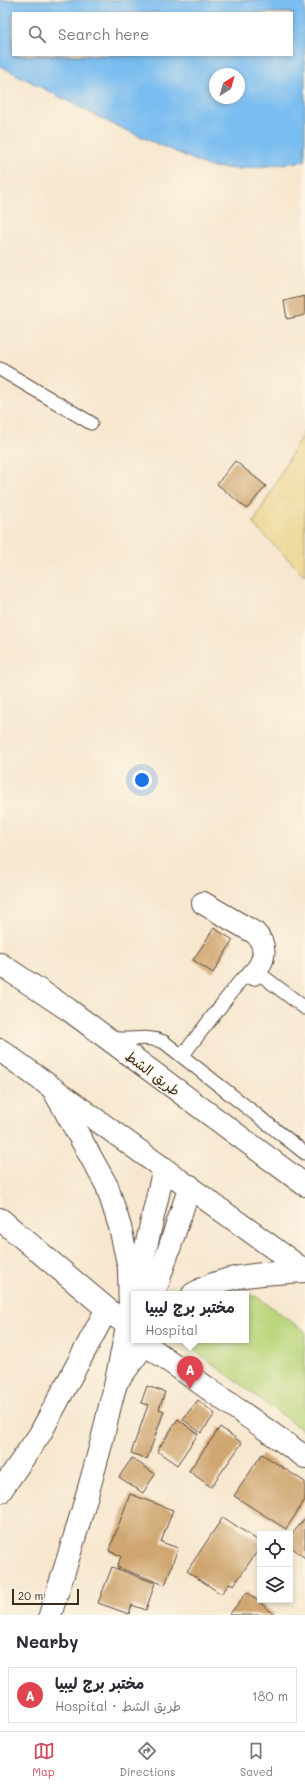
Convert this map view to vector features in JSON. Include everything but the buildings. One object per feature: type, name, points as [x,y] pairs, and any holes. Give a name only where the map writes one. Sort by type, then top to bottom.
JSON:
[{"type":"main road","points":[[203,903],[255,933],[260,938],[264,952],[263,960],[259,968],[253,974]]},
{"type":"main road","name":"طريق الشط","points":[[0,964],[69,1010],[305,1185]]},
{"type":"main road","points":[[0,1050],[51,1085],[305,1271]]},
{"type":"main road","points":[[51,1085],[107,1186],[120,1227],[129,1268],[131,1315]]},
{"type":"main road","points":[[138,1291],[142,1264],[164,1168]]},
{"type":"main road","points":[[155,1291],[190,1186]]},
{"type":"main road","points":[[0,1219],[131,1330]]},
{"type":"main road","points":[[197,1291],[204,1287],[236,1277],[305,1271]]},
{"type":"main road","points":[[0,1492],[40,1434],[107,1309]]},
{"type":"main road","points":[[50,1615],[93,1473],[108,1420],[115,1386],[136,1343]]},
{"type":"main road","points":[[147,1343],[305,1457]]},
{"type":"lane","points":[[0,369],[91,423]]},
{"type":"lane","points":[[182,1056],[244,977],[253,974],[264,977],[305,1008]]},
{"type":"lane","points":[[104,1037],[126,1041],[148,1037],[164,1042],[305,1153]]},
{"type":"green space","points":[[249,1296],[257,1297],[305,1331],[305,1432],[184,1343],[249,1343]]},
{"type":"sand","points":[[305,430],[305,576],[253,524]]},
{"type":"water","points":[[0,0],[305,0],[305,161],[241,169],[210,167],[110,123],[0,66]]},
{"type":"place","name":"مختبر برج ليبيا","points":[[190,1389]]}]
